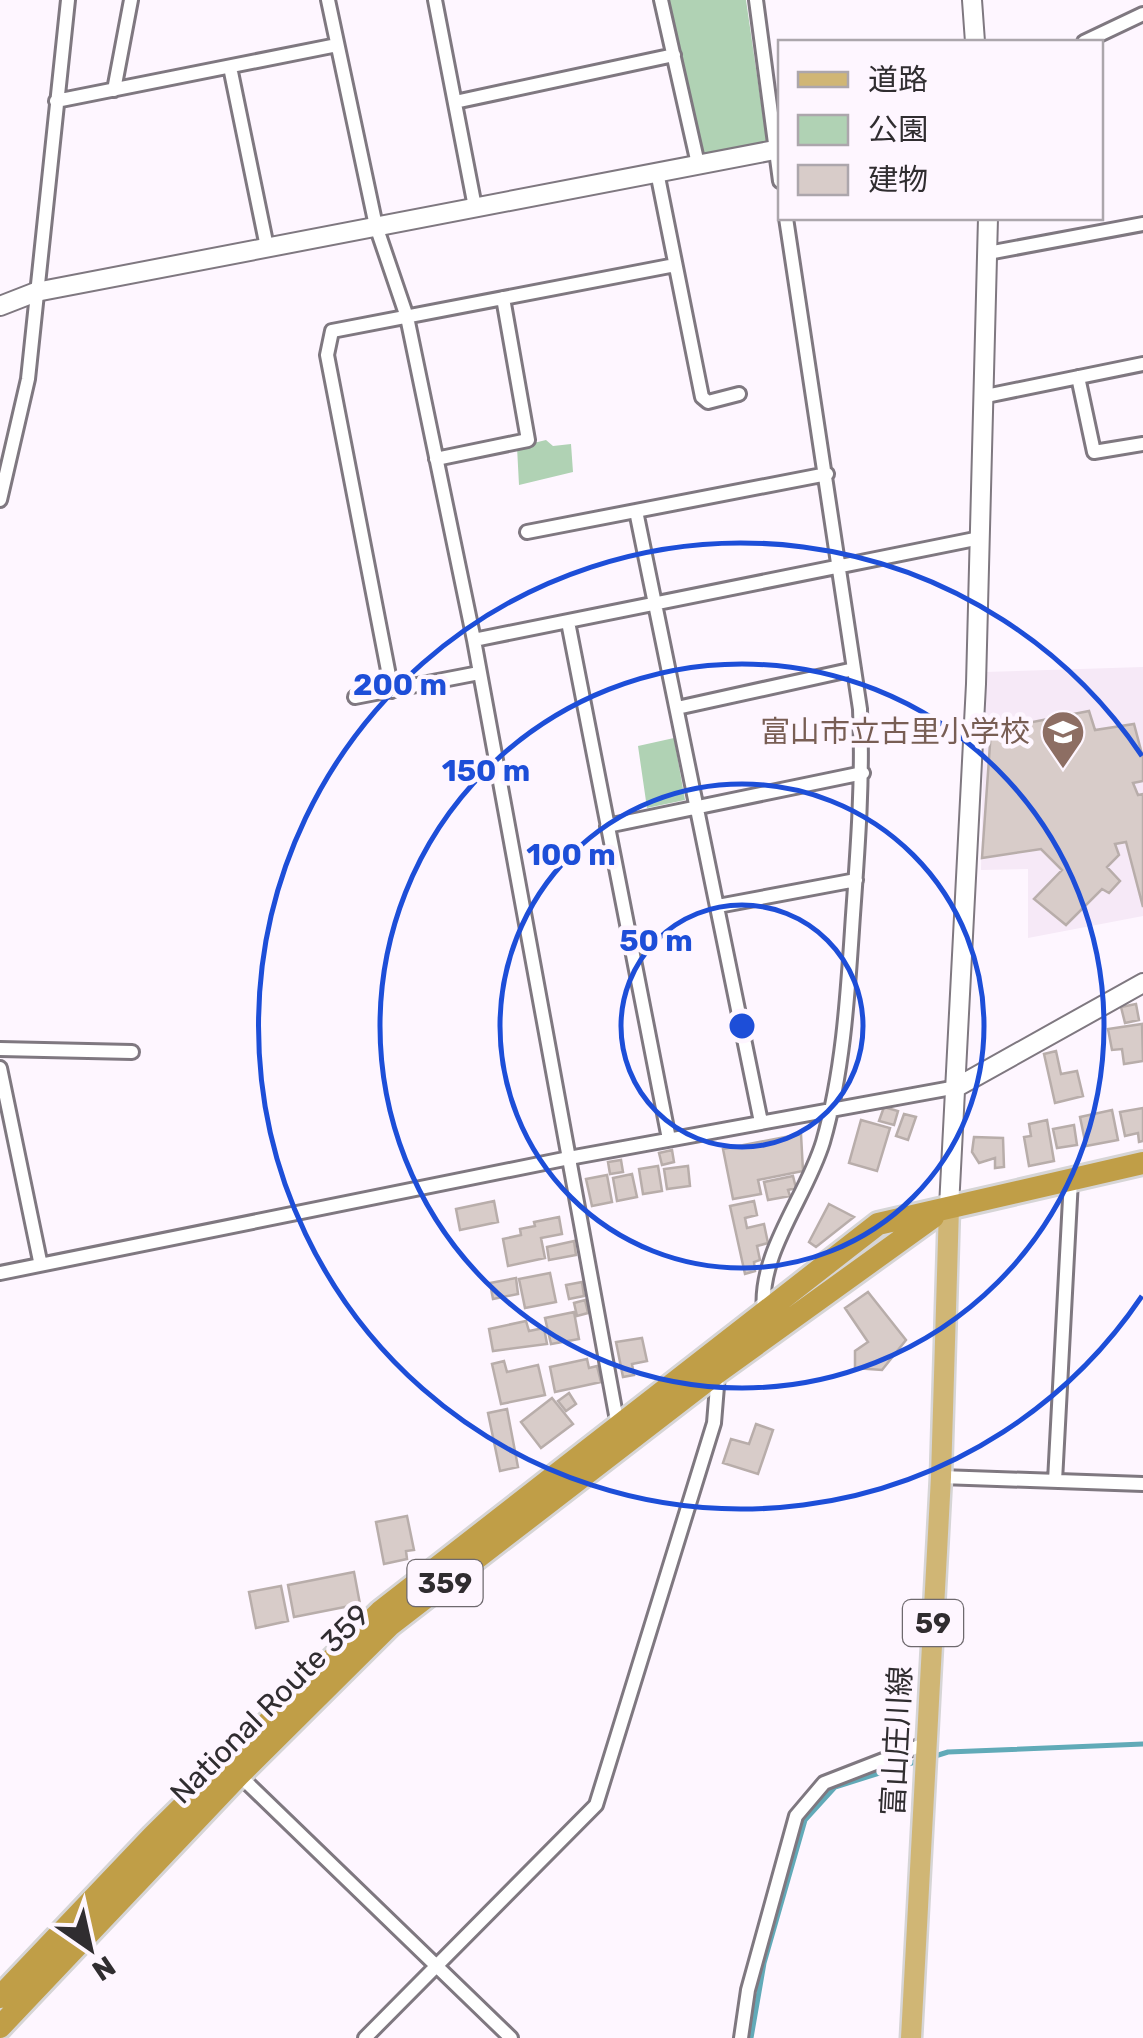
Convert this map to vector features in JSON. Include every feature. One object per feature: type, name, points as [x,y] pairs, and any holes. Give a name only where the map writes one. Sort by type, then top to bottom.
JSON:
[{"type":"highway","name":"National Route 359","points":[[0,1998],[153,1836],[380,1612],[878,1224],[1143,1163]]},
{"type":"highway","name":"National Route 359","points":[[0,2028],[239,1774],[390,1625],[718,1372],[948,1207]]},
{"type":"main road","name":"富山庄川線","points":[[911,2038],[941,1477],[948,1207]]},
{"type":"street","points":[[0,500],[28,380],[68,0]]},
{"type":"street","points":[[114,90],[131,0]]},
{"type":"street","points":[[328,0],[376,226],[407,317],[474,640],[618,1426]]},
{"type":"street","points":[[435,0],[474,207]]},
{"type":"street","points":[[661,0],[698,164]]},
{"type":"street","points":[[0,306],[36,292],[778,149],[756,0]]},
{"type":"street","points":[[972,0],[975,40]]},
{"type":"street","points":[[1088,40],[1143,14]]},
{"type":"street","points":[[56,101],[337,45]]},
{"type":"street","points":[[455,102],[674,55]]},
{"type":"street","points":[[230,67],[267,247]]},
{"type":"street","points":[[657,172],[702,397],[708,402],[739,394]]},
{"type":"street","points":[[764,1312],[761,1285],[822,1143],[830,1108],[848,999],[862,773],[854,668],[786,220]]},
{"type":"street","points":[[948,1207],[957,1087],[986,396],[988,220]]},
{"type":"street","points":[[988,254],[1143,224]]},
{"type":"street","points":[[392,691],[326,355],[332,331],[676,264]]},
{"type":"street","points":[[436,459],[528,440],[503,298]]},
{"type":"street","points":[[986,396],[1143,364]]},
{"type":"street","points":[[1078,377],[1094,452],[1143,444]]},
{"type":"street","points":[[528,532],[827,474]]},
{"type":"street","points":[[636,511],[761,1122]]},
{"type":"street","points":[[474,640],[980,538]]},
{"type":"street","points":[[568,622],[669,1139]]},
{"type":"street","points":[[677,708],[854,668]]},
{"type":"street","points":[[355,697],[479,673]]},
{"type":"street","points":[[608,826],[862,773]]},
{"type":"street","points":[[718,906],[856,880]]},
{"type":"street","points":[[0,1273],[569,1158],[957,1087],[1143,983]]},
{"type":"street","points":[[0,1049],[132,1052]]},
{"type":"street","points":[[0,1068],[40,1262]]},
{"type":"street","points":[[1055,1481],[1070,1180]]},
{"type":"street","points":[[365,2038],[596,1805],[714,1423],[718,1372]]},
{"type":"street","points":[[941,1477],[1143,1484]]},
{"type":"street","points":[[742,2038],[748,1990],[796,1816],[824,1783],[927,1743]]},
{"type":"street","points":[[239,1774],[511,2038]]},
{"type":"shaded area","name":"富山市立古里小学校","points":[[1143,667],[1143,916],[1028,938],[1028,869],[981,870],[985,672]]},
{"type":"green space","points":[[669,0],[746,0],[767,144],[702,155]]},
{"type":"green space","points":[[546,440],[553,446],[571,444],[573,472],[519,485],[517,447]]},
{"type":"green space","points":[[674,738],[685,800],[647,808],[638,746]]},
{"type":"building","name":"富山市立古里小学校","points":[[1089,711],[1095,730],[1134,724],[1143,758],[1143,781],[1133,783],[1138,795],[1143,794],[1143,907],[1126,842],[1115,844],[1119,855],[1107,867],[1120,881],[1109,893],[1102,889],[1066,925],[1034,899],[1062,870],[1041,849],[982,858],[991,730]]},
{"type":"building","points":[[1136,1004],[1139,1020],[1125,1023],[1121,1007]]},
{"type":"building","points":[[1142,1024],[1143,1061],[1124,1064],[1122,1049],[1112,1050],[1108,1029]]},
{"type":"building","points":[[1056,1051],[1061,1074],[1077,1071],[1083,1096],[1055,1103],[1044,1054]]},
{"type":"building","points":[[884,1107],[898,1111],[894,1125],[879,1121]]},
{"type":"building","points":[[1143,1108],[1143,1141],[1139,1142],[1138,1133],[1125,1136],[1120,1112]]},
{"type":"building","points":[[1112,1110],[1118,1140],[1086,1146],[1080,1117]]},
{"type":"building","points":[[904,1114],[916,1117],[908,1140],[896,1136]]},
{"type":"building","points":[[861,1120],[890,1128],[877,1171],[849,1163]]},
{"type":"building","points":[[1047,1120],[1054,1161],[1029,1166],[1024,1137],[1031,1136],[1029,1124]]},
{"type":"building","points":[[1074,1125],[1077,1145],[1057,1148],[1053,1129]]},
{"type":"building","points":[[801,1134],[803,1171],[758,1180],[761,1194],[733,1199],[723,1149]]},
{"type":"building","points":[[974,1137],[1003,1138],[1004,1167],[995,1168],[995,1158],[979,1163],[972,1152]]},
{"type":"building","points":[[672,1150],[674,1162],[662,1165],[659,1153]]},
{"type":"building","points":[[621,1160],[623,1172],[610,1174],[608,1162]]},
{"type":"building","points":[[658,1166],[662,1191],[643,1194],[639,1169]]},
{"type":"building","points":[[688,1166],[690,1186],[667,1189],[664,1169]]},
{"type":"building","points":[[632,1174],[637,1197],[617,1201],[613,1178]]},
{"type":"building","points":[[607,1175],[612,1202],[592,1206],[586,1179]]},
{"type":"building","points":[[793,1176],[796,1188],[788,1190],[790,1196],[768,1200],[764,1182]]},
{"type":"building","points":[[494,1201],[498,1222],[460,1230],[456,1209]]},
{"type":"building","points":[[754,1201],[757,1215],[745,1218],[747,1228],[764,1224],[768,1243],[757,1246],[760,1260],[754,1262],[755,1271],[745,1274],[730,1206]]},
{"type":"building","points":[[829,1204],[854,1217],[816,1247],[809,1242]]},
{"type":"building","points":[[559,1217],[562,1234],[541,1238],[545,1258],[508,1266],[503,1239],[521,1235],[520,1229],[535,1226],[534,1222]]},
{"type":"building","points":[[574,1241],[576,1255],[549,1260],[547,1247]]},
{"type":"building","points":[[550,1273],[556,1302],[525,1308],[519,1279]]},
{"type":"building","points":[[516,1278],[518,1294],[493,1299],[490,1283]]},
{"type":"building","points":[[582,1282],[584,1296],[569,1299],[566,1285]]},
{"type":"building","points":[[868,1292],[906,1340],[882,1370],[855,1368],[855,1351],[868,1342],[845,1308]]},
{"type":"building","points":[[585,1300],[588,1313],[577,1316],[574,1303]]},
{"type":"building","points":[[574,1312],[579,1339],[551,1344],[545,1318]]},
{"type":"building","points":[[526,1321],[529,1331],[544,1328],[547,1344],[493,1351],[489,1329]]},
{"type":"building","points":[[642,1338],[647,1361],[632,1364],[634,1375],[623,1377],[616,1342]]},
{"type":"building","points":[[587,1359],[589,1368],[597,1366],[601,1382],[555,1392],[550,1367]]},
{"type":"building","points":[[504,1361],[507,1372],[538,1365],[545,1395],[501,1404],[492,1364]]},
{"type":"building","points":[[569,1393],[576,1404],[566,1411],[558,1401]]},
{"type":"building","points":[[552,1398],[573,1424],[541,1448],[521,1422]]},
{"type":"building","points":[[507,1409],[518,1467],[500,1471],[488,1413]]},
{"type":"building","points":[[756,1424],[773,1430],[758,1474],[723,1463],[731,1439],[749,1444]]},
{"type":"building","points":[[407,1516],[414,1550],[406,1551],[407,1559],[384,1564],[376,1522]]},
{"type":"building","points":[[354,1572],[360,1604],[294,1617],[288,1585]]},
{"type":"building","points":[[281,1586],[288,1621],[256,1628],[249,1592]]},
{"type":"waterway","points":[[932,1757],[948,1752],[1143,1744]]},
{"type":"waterway","points":[[751,2038],[764,1963],[805,1820],[835,1787],[921,1760]]},
{"type":"place","name":"富山市立古里小学校","points":[[1063,770]]}]
